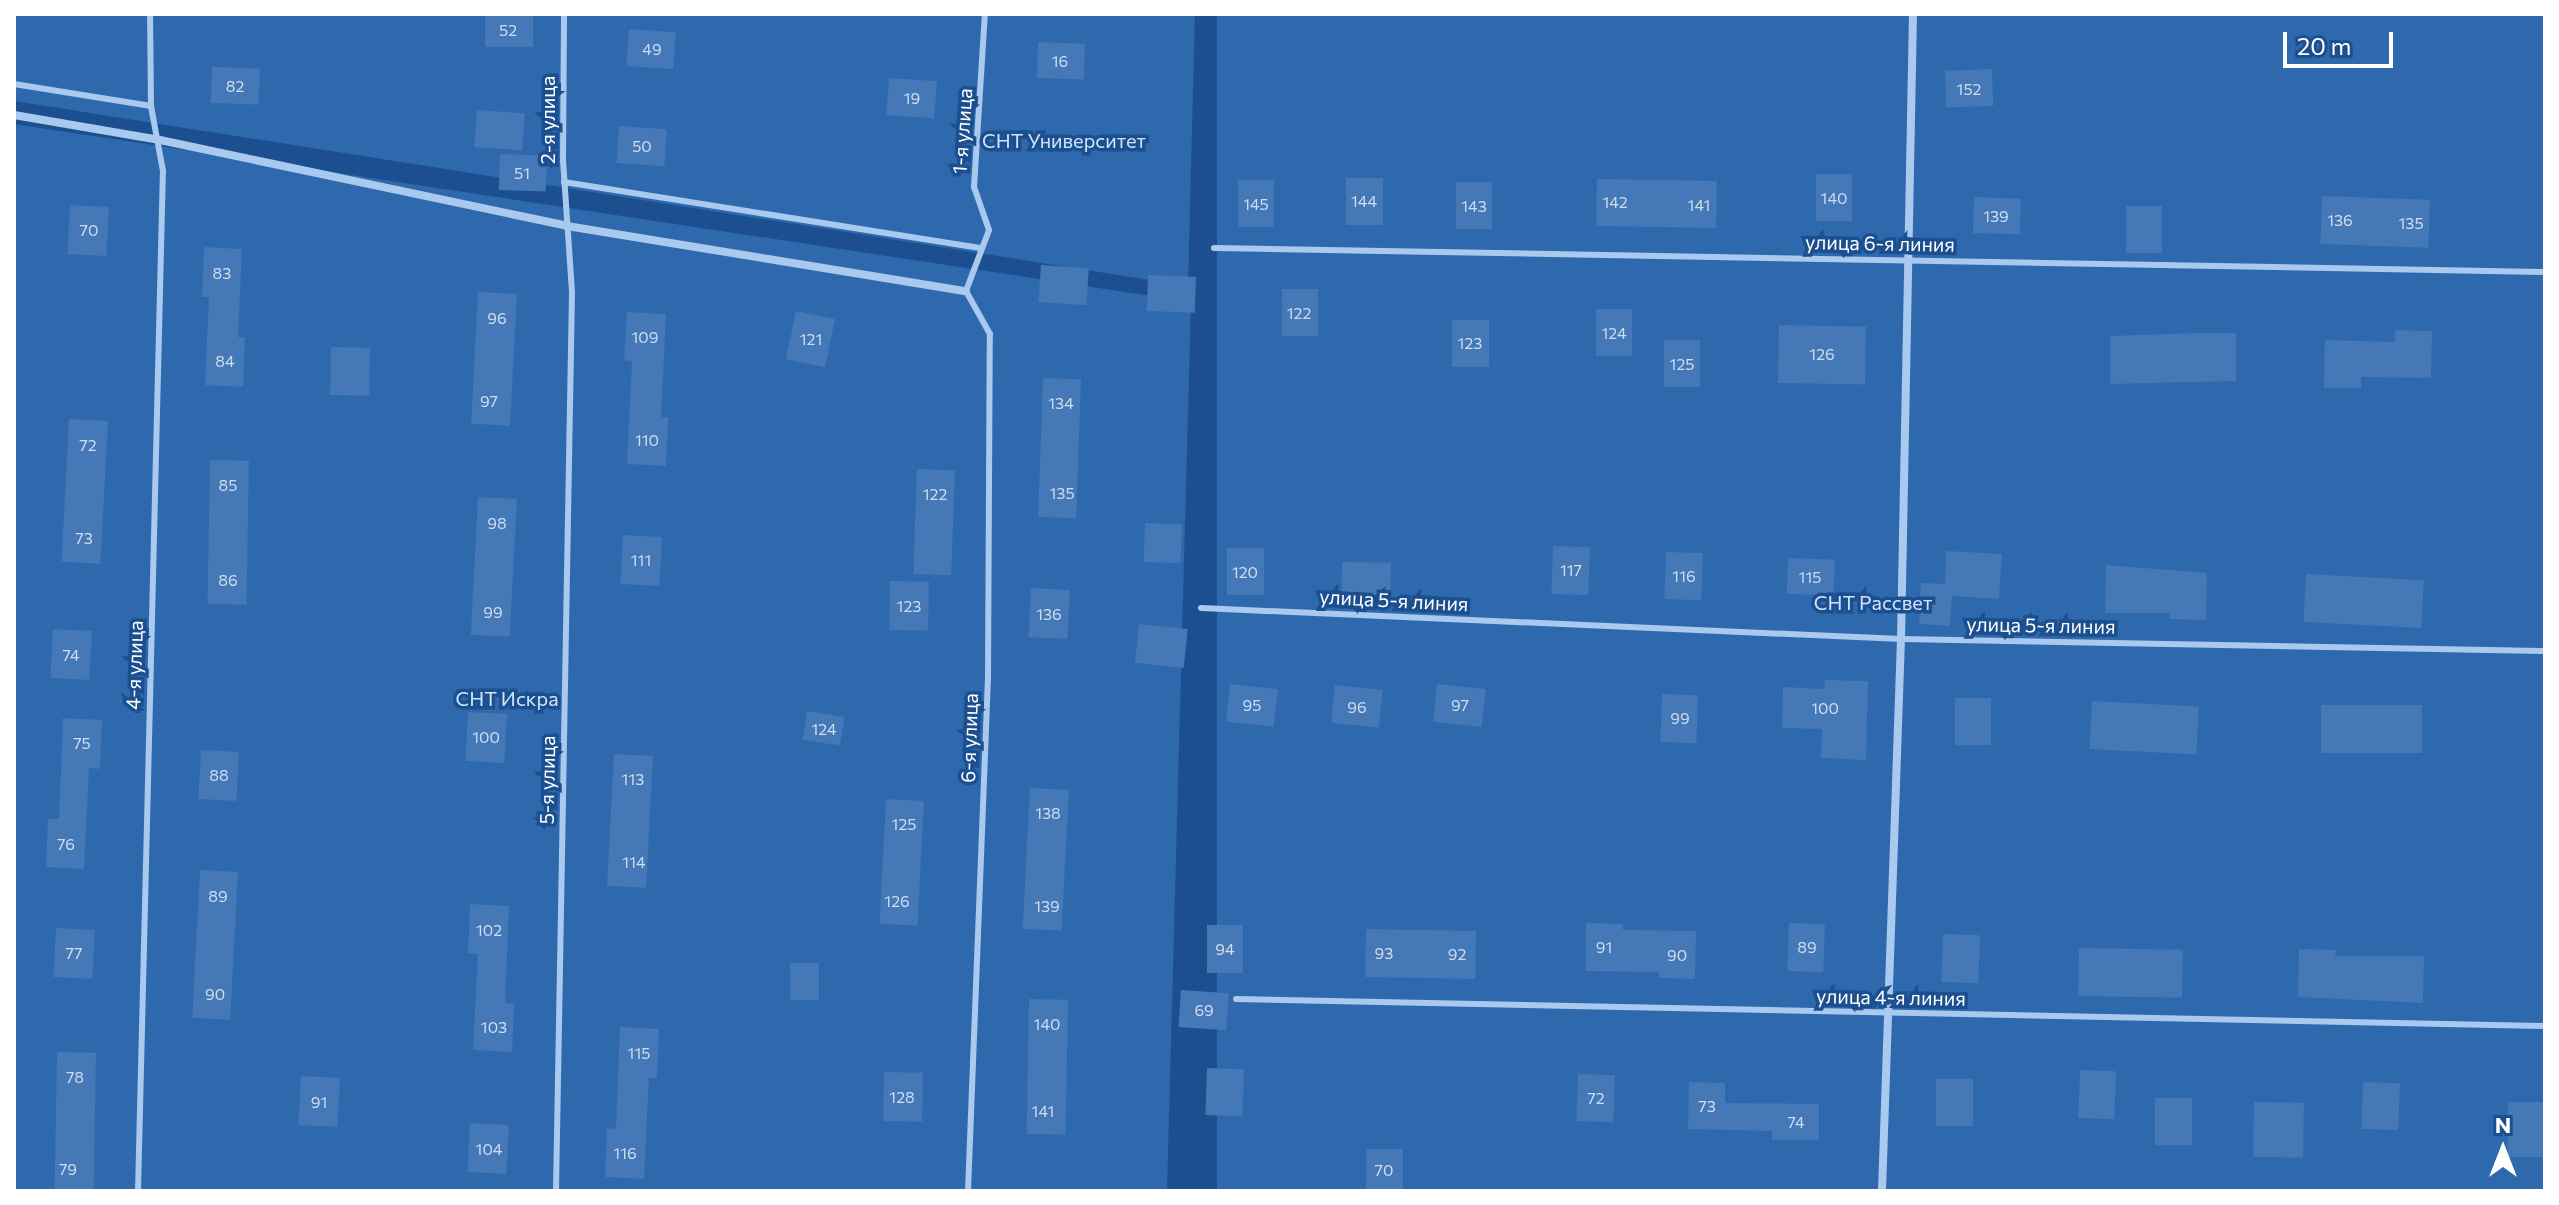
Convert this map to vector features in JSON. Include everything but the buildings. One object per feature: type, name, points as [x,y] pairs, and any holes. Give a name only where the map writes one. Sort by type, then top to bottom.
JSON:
[{"type":"street","points":[[1882,1191],[1885,1013],[1901,639],[1905,259],[1913,14]]},
{"type":"street","points":[[14,115],[160,140],[567,226],[966,291]]},
{"type":"lane","name":"4-я улица","points":[[138,1191],[160,140],[151,106],[150,14]]},
{"type":"lane","name":"2-я улица","points":[[564,14],[567,226]]},
{"type":"lane","name":"1-я улица","points":[[966,291],[989,230],[974,187],[985,14]]},
{"type":"lane","points":[[14,84],[151,106]]},
{"type":"lane","points":[[564,182],[982,248]]},
{"type":"lane","name":"5-я улица","points":[[556,1191],[572,292],[567,226]]},
{"type":"lane","name":"улица 6-я линия","points":[[1214,248],[2545,272]]},
{"type":"lane","name":"6-я улица","points":[[966,291],[990,334],[988,677],[968,1191]]},
{"type":"lane","name":"улица 5-я линия","points":[[1201,608],[1901,639],[2545,651]]},
{"type":"lane","name":"улица 4-я линия","points":[[1236,999],[2545,1026]]},
{"type":"green space","name":"СНТ Университет","points":[[14,14],[1195,14],[1188,286],[14,101]]},
{"type":"green space","name":"СНТ Рассвет","points":[[1217,14],[2545,14],[2545,1191],[1217,1191]]},
{"type":"green space","name":"СНТ Искра","points":[[14,124],[1191,302],[1167,1191],[14,1191]]}]
